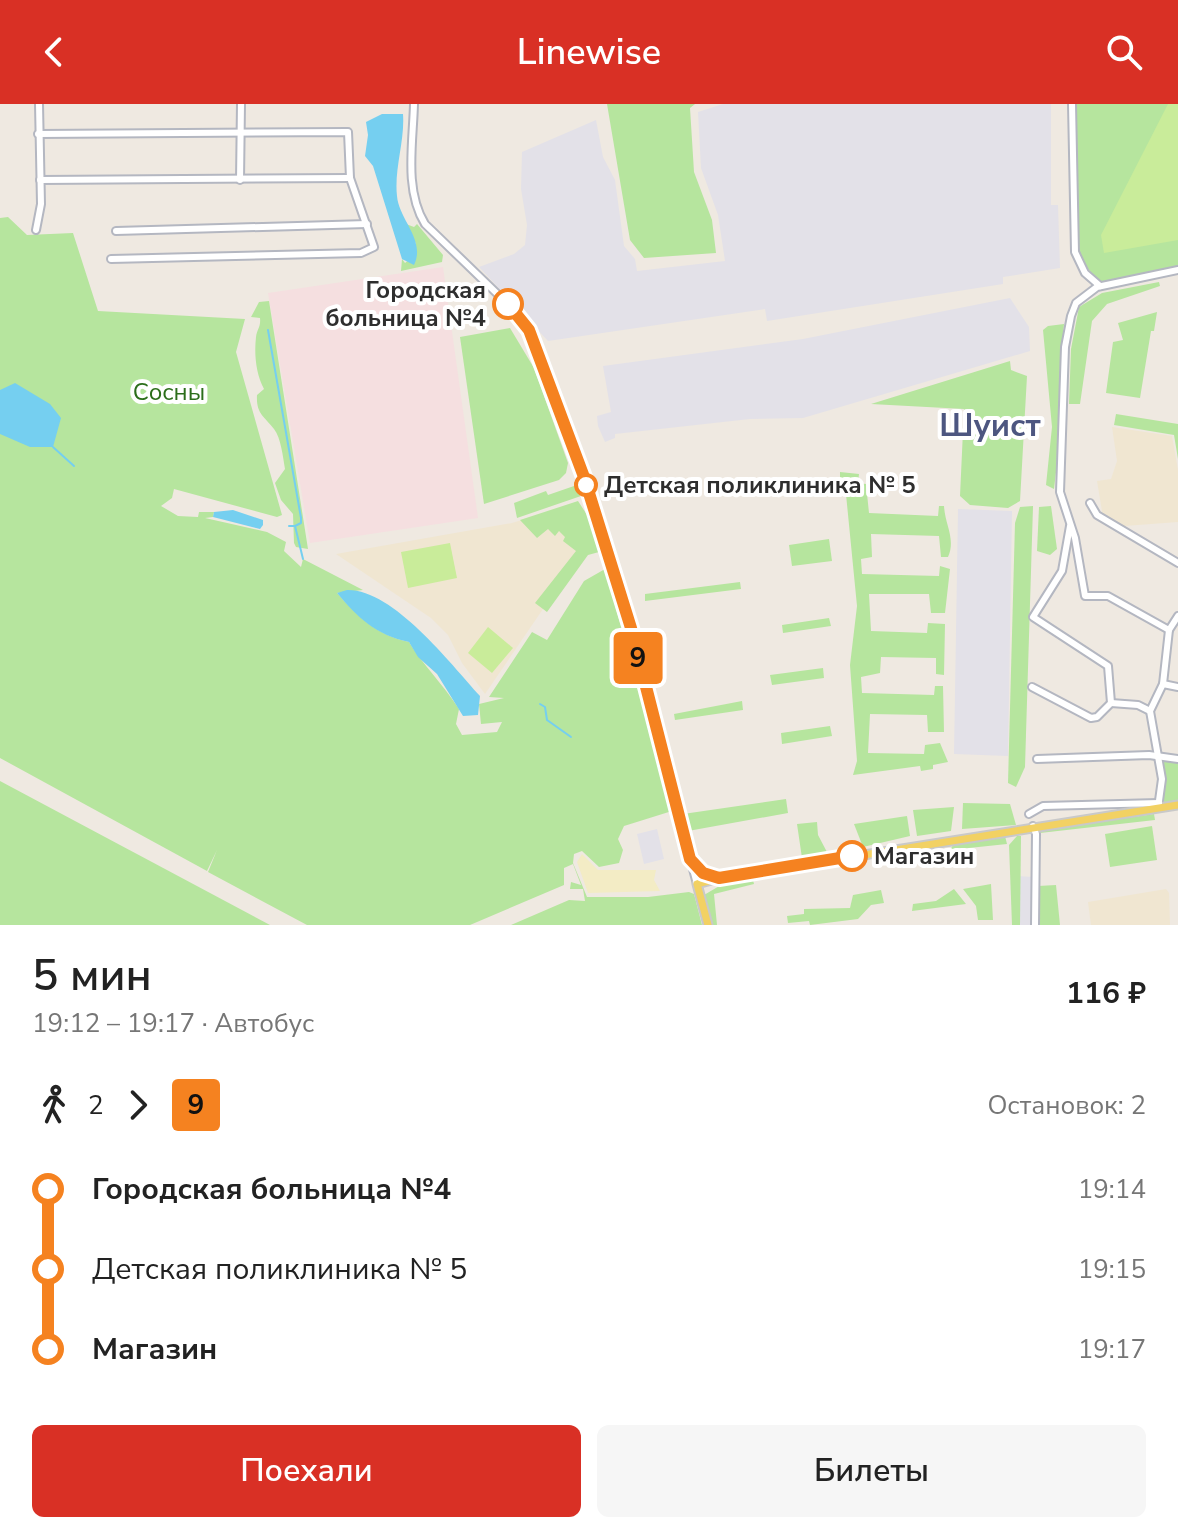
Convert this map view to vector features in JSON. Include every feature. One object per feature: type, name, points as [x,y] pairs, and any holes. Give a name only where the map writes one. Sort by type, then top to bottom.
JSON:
[{"type":"main road","points":[[708,925],[697,884],[719,878],[1158,805],[1178,805]]},
{"type":"street","points":[[36,230],[40,180],[39,104]]},
{"type":"street","points":[[240,180],[241,104]]},
{"type":"street","points":[[414,104],[412,190],[415,209],[425,224],[521,319],[538,352],[584,477],[631,628],[697,884]]},
{"type":"street","points":[[1072,104],[1075,252],[1085,273],[1100,286]]},
{"type":"street","points":[[38,134],[348,132],[350,178],[374,247],[361,253],[111,259]]},
{"type":"street","points":[[40,180],[350,178]]},
{"type":"street","points":[[116,231],[367,224]]},
{"type":"street","points":[[1169,630],[1108,596],[1085,596],[1060,492],[1065,347],[1076,303],[1100,286],[1178,270]]},
{"type":"street","points":[[1090,503],[1097,515],[1178,563]]},
{"type":"street","points":[[1070,526],[1062,571],[1033,617],[1108,666],[1111,703]]},
{"type":"street","points":[[1029,814],[1043,806],[1158,805],[1160,756],[1150,711],[1163,684],[1169,630],[1178,618]]},
{"type":"street","points":[[1166,665],[1178,665]]},
{"type":"street","points":[[1163,684],[1178,687]]},
{"type":"street","points":[[1032,687],[1091,718],[1097,717],[1111,703],[1138,705],[1150,711]]},
{"type":"street","points":[[1037,759],[1160,756],[1178,759]]},
{"type":"street","points":[[1033,826],[1036,834],[1035,925]]},
{"type":"street","points":[[690,859],[703,873],[719,878]]},
{"type":"shaded area","points":[[723,104],[1051,104],[1051,205],[1058,205],[1060,268],[1003,277],[1003,284],[767,321],[765,309],[548,341],[479,267],[514,254],[525,245],[527,225],[521,189],[522,152],[596,120],[603,157],[615,180],[624,246],[635,259],[637,271],[725,261],[718,215],[701,168],[698,112]]},
{"type":"shaded area","points":[[443,267],[478,518],[310,543],[268,293]]},
{"type":"shaded area","points":[[1010,298],[1029,327],[1030,351],[803,418],[750,419],[615,434],[615,438],[605,442],[598,426],[597,416],[611,412],[603,366],[803,339]]},
{"type":"shaded area","points":[[1112,427],[1172,436],[1178,470],[1178,522],[1111,527],[1104,523],[1097,481],[1111,479],[1117,461]]},
{"type":"shaded area","points":[[557,509],[584,549],[485,694],[462,663],[448,635],[431,618],[336,554],[512,523]]},
{"type":"shaded area","points":[[958,509],[1012,511],[1008,756],[954,754]]},
{"type":"shaded area","points":[[657,829],[664,859],[644,864],[637,834]]},
{"type":"shaded area","points":[[1015,876],[1034,877],[1033,925],[1013,925]]},
{"type":"shaded area","points":[[1166,889],[1169,893],[1170,925],[1091,925],[1088,902]]},
{"type":"green space","points":[[607,104],[695,104],[690,108],[694,172],[712,220],[716,253],[644,258],[630,240]]},
{"type":"green space","points":[[1073,104],[1178,104],[1178,266],[1100,283],[1083,263],[1076,244]]},
{"type":"green space","points":[[1168,104],[1178,104],[1178,240],[1104,253],[1101,235]]},
{"type":"green space","name":"Сосны","points":[[8,217],[27,235],[73,233],[98,311],[245,319],[236,352],[282,515],[277,517],[174,489],[172,498],[161,506],[178,516],[198,517],[199,512],[214,512],[213,517],[205,518],[267,532],[286,542],[284,551],[301,567],[303,559],[363,590],[337,593],[369,624],[387,635],[409,642],[459,709],[456,724],[462,735],[497,732],[502,722],[481,724],[479,704],[504,698],[489,697],[532,632],[547,640],[584,581],[605,569],[672,811],[624,826],[618,839],[623,850],[619,863],[599,867],[582,851],[574,854],[573,863],[587,897],[648,897],[689,892],[694,894],[702,925],[511,925],[569,900],[585,901],[583,889],[570,889],[571,882],[581,885],[573,864],[564,868],[564,885],[470,925],[307,925],[208,872],[217,850],[207,871],[0,758],[0,218]]},
{"type":"green space","points":[[406,224],[414,227],[417,224],[443,255],[442,262],[401,271],[402,259],[405,263],[416,254],[416,244]]},
{"type":"green space","points":[[1159,282],[1160,286],[1107,304],[1092,321],[1080,404],[1069,404],[1071,349],[1079,307],[1102,293]]},
{"type":"green space","points":[[269,301],[308,549],[296,547],[294,543],[293,514],[281,500],[275,483],[285,469],[280,442],[258,406],[257,395],[264,389],[256,357],[260,318],[251,317],[259,302]]},
{"type":"green space","points":[[1157,312],[1140,398],[1106,393],[1113,342],[1123,340],[1118,323]]},
{"type":"green space","points":[[1064,324],[1054,489],[1046,485],[1052,427],[1043,330],[1048,326]]},
{"type":"green space","points":[[510,328],[534,368],[568,463],[566,473],[559,480],[484,504],[460,337]]},
{"type":"green space","points":[[1010,361],[1011,370],[1027,376],[1020,501],[1008,508],[970,505],[960,496],[964,409],[871,404]]},
{"type":"green space","points":[[1116,414],[1178,424],[1178,459],[1174,435],[1114,425]]},
{"type":"green space","points":[[840,472],[859,474],[858,483],[866,484],[869,513],[938,516],[939,506],[944,506],[951,538],[948,557],[941,557],[939,536],[871,534],[872,557],[861,559],[862,574],[939,576],[940,566],[950,569],[945,613],[931,613],[929,594],[869,594],[871,631],[927,633],[928,623],[945,624],[944,675],[936,674],[936,658],[881,657],[880,673],[861,677],[862,693],[934,695],[935,686],[943,686],[944,732],[928,732],[927,715],[870,714],[868,753],[924,754],[925,745],[940,743],[948,762],[933,765],[933,769],[921,771],[920,766],[853,775],[857,761],[850,665],[857,606],[845,484],[840,480]]},
{"type":"green space","points":[[574,482],[580,484],[581,496],[517,518],[514,503],[546,491],[548,495],[574,486]]},
{"type":"green space","points":[[578,501],[591,521],[599,552],[588,555],[547,612],[535,603],[576,551],[563,541],[565,537],[559,531],[555,536],[548,529],[537,538],[520,520]]},
{"type":"green space","points":[[1033,506],[1025,767],[1016,787],[1008,783],[1015,523],[1020,507]]},
{"type":"green space","points":[[1051,506],[1057,549],[1050,555],[1037,551],[1039,507]]},
{"type":"green space","points":[[829,539],[832,561],[792,566],[789,545]]},
{"type":"green space","points":[[450,543],[457,578],[408,588],[401,552]]},
{"type":"green space","points":[[740,582],[741,589],[645,601],[645,594]]},
{"type":"green space","points":[[829,618],[831,626],[783,633],[782,625]]},
{"type":"green space","points":[[488,627],[513,648],[492,673],[468,653]]},
{"type":"green space","points":[[823,668],[824,678],[772,685],[770,675]]},
{"type":"green space","points":[[742,701],[743,710],[675,720],[674,714]]},
{"type":"green space","points":[[830,726],[832,736],[782,744],[781,733]]},
{"type":"green space","points":[[1163,762],[1178,762],[1178,800],[1162,803]]},
{"type":"green space","points":[[0,781],[270,925],[0,925]]},
{"type":"green space","points":[[786,799],[788,813],[688,831],[683,814]]},
{"type":"green space","points":[[963,803],[1010,804],[1016,825],[962,829]]},
{"type":"green space","points":[[954,807],[951,831],[917,836],[913,810]]},
{"type":"green space","points":[[1154,814],[1155,820],[1040,833],[1043,830]]},
{"type":"green space","points":[[907,816],[910,836],[863,847],[854,824]]},
{"type":"green space","points":[[817,822],[818,835],[828,854],[802,858],[797,824]]},
{"type":"green space","points":[[1152,826],[1157,860],[1110,867],[1105,834]]},
{"type":"green space","points":[[1005,836],[1007,844],[950,850],[955,842]]},
{"type":"green space","points":[[1021,836],[1020,925],[1012,925],[1009,845]]},
{"type":"green space","points":[[753,880],[754,884],[714,894],[717,925],[710,925],[704,895],[721,885]]},
{"type":"green space","points":[[991,884],[993,920],[978,920],[976,906],[963,889]]},
{"type":"green space","points":[[1056,885],[1060,925],[1038,925],[1038,886]]},
{"type":"green space","points":[[954,889],[966,904],[912,911],[913,904],[936,901]]},
{"type":"green space","points":[[881,890],[884,903],[871,905],[858,919],[810,925],[809,921],[788,923],[787,916],[804,914],[804,909],[850,908],[853,895]]},
{"type":"sand","points":[[582,854],[598,870],[656,870],[654,880],[660,891],[588,893],[577,862]]},
{"type":"water","points":[[382,114],[403,114],[397,196],[417,247],[414,265],[402,259],[373,166],[365,156],[366,122]]},
{"type":"water","points":[[15,383],[50,404],[61,418],[53,447],[30,447],[0,434],[0,390]]},
{"type":"water","points":[[233,510],[263,520],[263,525],[260,529],[213,517],[214,512]]},
{"type":"water","points":[[347,590],[365,593],[383,602],[420,630],[480,696],[478,715],[463,716],[437,674],[418,657],[409,642],[387,635],[368,624],[337,593]]},
{"type":"waterway","points":[[268,330],[301,518],[301,523],[295,526]]},
{"type":"waterway","points":[[53,447],[74,466]]},
{"type":"waterway","points":[[289,526],[295,526],[303,559]]},
{"type":"waterway","points":[[540,704],[545,707],[547,720],[571,737]]},
{"type":"bus line","name":"9","points":[[508,304],[529,330],[584,477],[631,628],[690,859],[703,873],[719,878],[852,856]]},
{"type":"place","name":"Городская больница №4","points":[[508,304]]},
{"type":"place","name":"Детская поликлиника № 5","points":[[586,485]]},
{"type":"place","name":"Магазин","points":[[852,856]]},
{"type":"district","name":"Шуист","points":[[990,425]]}]
